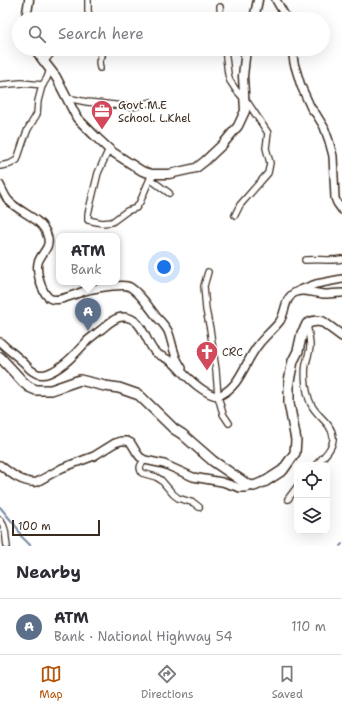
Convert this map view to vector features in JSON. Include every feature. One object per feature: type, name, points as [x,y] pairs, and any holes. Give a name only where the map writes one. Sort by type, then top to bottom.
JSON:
[{"type":"highway","points":[[0,357],[23,382],[36,390],[51,390],[80,380],[119,388],[139,395],[174,429],[213,460],[248,485],[254,486],[266,482],[283,470],[295,453],[296,440],[289,403],[289,381],[293,361],[300,344],[302,333],[307,324],[317,321],[322,322],[342,336]]},
{"type":"main road","points":[[27,12],[29,0]]},
{"type":"main road","points":[[255,12],[258,0]]},
{"type":"main road","points":[[40,56],[56,76],[77,118],[109,149],[151,176],[170,174],[196,168],[224,144],[238,126],[246,111],[243,76],[245,56]]},
{"type":"street","points":[[88,0],[88,12]]},
{"type":"street","points":[[276,0],[283,12]]},
{"type":"street","points":[[220,7],[220,12]]},
{"type":"street","points":[[44,62],[50,56]]},
{"type":"street","points":[[100,68],[99,60],[102,56]]},
{"type":"street","points":[[225,56],[230,81],[248,103],[268,133],[266,148],[269,158],[268,173],[240,205],[235,215]]},
{"type":"street","points":[[293,56],[301,86],[311,108],[324,127],[329,141],[333,156],[335,198],[342,210]]},
{"type":"street","points":[[0,166],[10,164],[17,160],[28,128],[37,114],[38,101],[50,69]]},
{"type":"street","points":[[0,85],[21,83],[43,85]]},
{"type":"street","points":[[67,98],[87,102],[133,107],[151,102]]},
{"type":"street","points":[[109,149],[98,173],[88,214],[88,220],[102,223],[112,222],[136,208],[151,176],[169,193]]},
{"type":"street","points":[[0,185],[9,201],[40,223],[45,229],[48,240],[47,247],[38,262],[38,274],[41,286],[48,297],[58,299],[88,290],[120,285],[131,288],[142,298],[165,326],[175,356],[185,375]]},
{"type":"street","points":[[305,260],[333,261],[342,259]]},
{"type":"street","points":[[208,272],[204,286],[206,310],[216,370],[218,396],[224,414],[229,423]]},
{"type":"street","points":[[0,342],[24,362],[33,372],[43,374],[58,368],[112,320],[123,317],[129,318],[140,326],[155,352],[172,362],[185,375],[211,395],[218,396],[229,390],[235,384],[258,344],[280,320],[289,296],[312,285],[342,279]]},
{"type":"street","points":[[296,292],[302,291],[325,294],[342,293]]},
{"type":"street","points":[[307,324],[310,346],[305,375],[309,399],[311,405],[328,424],[334,437],[328,452],[319,462]]},
{"type":"street","points":[[0,465],[10,473],[33,483],[62,468],[94,456],[115,443],[127,441],[131,443],[140,457],[145,460],[164,464],[193,477],[222,482],[240,488],[254,486]]},
{"type":"street","points":[[145,460],[140,467],[142,473],[156,477],[161,480],[178,498],[191,502],[200,507]]},
{"type":"street","points":[[288,499],[294,491]]},
{"type":"street","points":[[0,520],[5,526],[7,546]]},
{"type":"waterway","points":[[0,507],[18,529],[21,536],[31,546]]},
{"type":"place","name":"Govt M.E School. L.Khel","points":[[102,130]]},
{"type":"place","name":"ATM","points":[[88,331]]},
{"type":"place","name":"CRC","points":[[207,372]]}]
